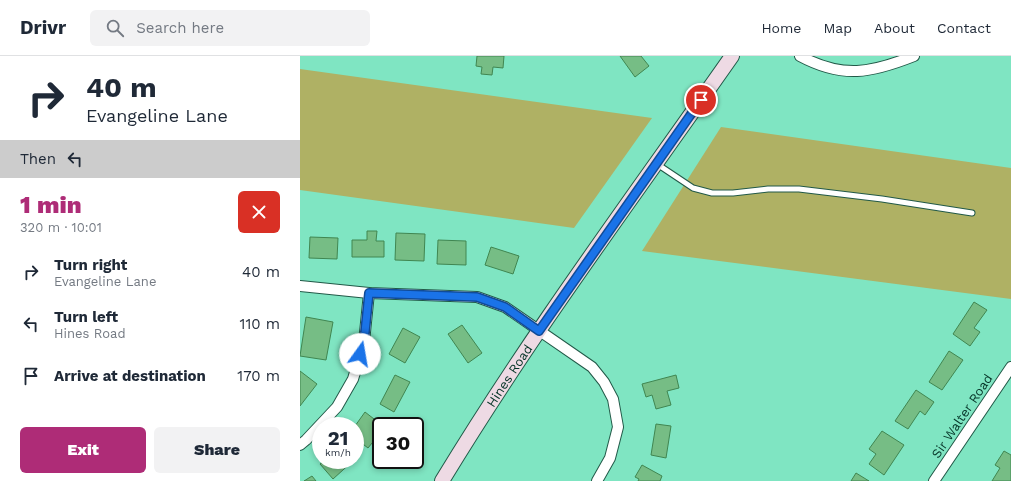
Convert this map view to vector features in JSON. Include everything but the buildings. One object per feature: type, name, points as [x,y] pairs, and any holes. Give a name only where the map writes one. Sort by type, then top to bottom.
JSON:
[{"type":"street","name":"Hines Road","points":[[442,481],[474,428],[539,331],[732,56]]},
{"type":"street","points":[[800,56],[815,64],[844,72],[871,70],[889,66],[914,56]]},
{"type":"street","points":[[300,286],[369,293],[477,297],[505,307],[592,367],[604,382],[613,399],[618,428],[610,458],[597,481]]},
{"type":"street","points":[[300,445],[337,407],[353,379],[364,342],[369,293]]},
{"type":"street","name":"Sir Walter Road","points":[[934,481],[1011,366]]},
{"type":"lane","points":[[656,164],[693,188],[712,193],[733,193],[768,189],[799,189],[890,200],[972,213]]},
{"type":"green space","points":[[300,69],[652,118],[574,228],[300,190]]},
{"type":"green space","points":[[721,127],[1011,168],[1011,299],[642,251]]},
{"type":"route","points":[[360,354],[364,342],[369,293],[477,297],[505,307],[539,331],[701,100]]}]
